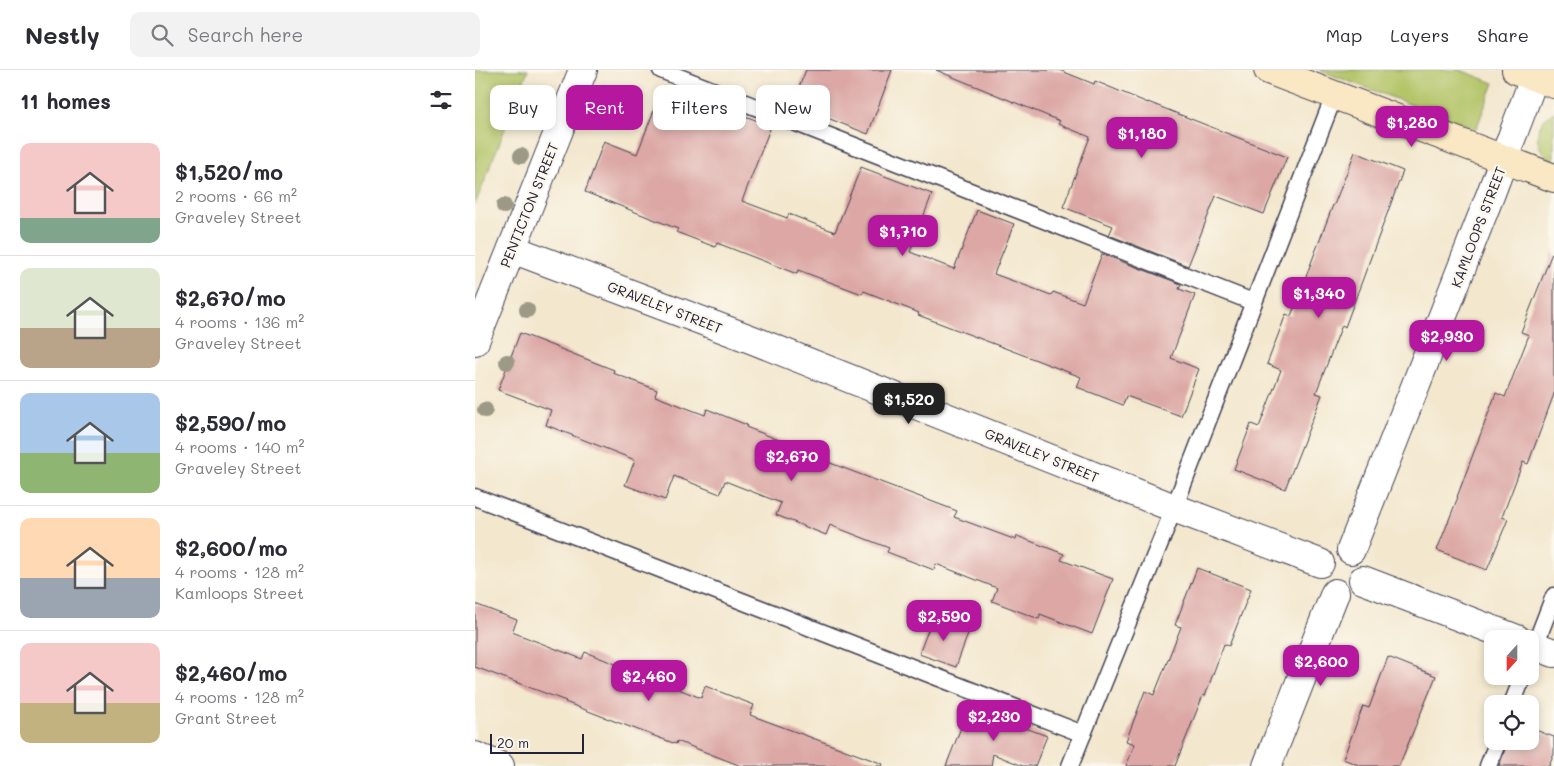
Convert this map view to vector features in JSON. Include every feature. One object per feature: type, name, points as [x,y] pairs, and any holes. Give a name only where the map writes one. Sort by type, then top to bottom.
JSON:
[{"type":"main road","points":[[1268,70],[1554,178]]},
{"type":"street","name":"PENTICTON STREET","points":[[475,341],[583,70]]},
{"type":"street","name":"KAMLOOPS STREET","points":[[1351,550],[1535,75]]},
{"type":"street","name":"GRAVELEY STREET","points":[[512,249],[753,340],[1174,508],[1320,563]]},
{"type":"street","points":[[1336,549],[1351,550],[1361,559],[1364,566],[1363,580],[1349,593],[1335,593],[1328,590],[1323,584],[1318,570],[1323,557],[1336,549]]},
{"type":"street","points":[[1363,580],[1488,630]]},
{"type":"street","points":[[1267,766],[1335,593]]},
{"type":"street","points":[[475,756],[501,766]]},
{"type":"lane","points":[[661,70],[1253,302]]},
{"type":"lane","points":[[1070,766],[1174,508],[1334,96]]},
{"type":"lane","points":[[475,497],[1083,734]]},
{"type":"lane","points":[[1539,633],[1554,596]]},
{"type":"lane","points":[[1488,766],[1494,750]]},
{"type":"green space","points":[[475,70],[528,70],[522,85],[490,85],[490,130],[504,130],[475,205]]},
{"type":"green space","points":[[1319,70],[1460,70],[1494,83],[1476,129]]},
{"type":"green space","points":[[1554,112],[1554,163],[1540,148],[1538,136],[1544,120]]},
{"type":"building","points":[[806,70],[892,70],[868,134],[830,119],[830,85],[800,85]]},
{"type":"building","points":[[936,70],[1059,70],[1094,84],[1095,81],[1287,157],[1264,214],[1216,196],[1188,266],[1109,235],[1113,226],[1063,207],[1090,137],[1058,124],[1060,121]]},
{"type":"building","points":[[653,113],[653,130],[746,130],[746,116],[756,120],[756,130],[769,130],[742,201],[787,218],[789,214],[835,232],[861,167],[932,194],[910,252],[954,269],[977,210],[1014,224],[994,274],[1051,295],[1053,292],[1083,303],[1102,254],[1181,284],[1179,289],[1195,295],[1171,358],[1199,369],[1181,416],[1126,396],[1123,405],[1077,387],[1081,377],[918,315],[919,313],[864,291],[862,294],[798,270],[797,274],[717,243],[715,247],[676,232],[678,229],[585,192],[604,141],[637,154]]},
{"type":"building","points":[[1355,152],[1403,171],[1345,327],[1342,325],[1316,393],[1322,395],[1285,489],[1234,469],[1251,424],[1259,427],[1281,370],[1267,364],[1286,314],[1291,316]]},
{"type":"building","points":[[1552,253],[1554,253],[1554,394],[1528,464],[1523,462],[1502,517],[1508,519],[1487,570],[1437,550],[1496,393],[1505,397],[1529,335],[1521,332]]},
{"type":"building","points":[[520,333],[614,370],[613,373],[657,390],[655,396],[705,415],[707,409],[797,447],[796,450],[957,511],[954,517],[1016,540],[1017,536],[1064,554],[1061,560],[1113,579],[1092,634],[1040,614],[1039,619],[992,601],[997,588],[936,564],[934,570],[887,552],[889,548],[830,525],[826,535],[776,515],[781,503],[725,481],[720,494],[674,476],[665,500],[625,485],[635,460],[546,425],[551,410],[498,390]]},
{"type":"building","points":[[1197,568],[1251,589],[1229,646],[1224,644],[1205,696],[1203,695],[1175,766],[1126,766],[1135,744],[1126,741],[1145,691],[1154,695],[1181,627],[1175,625]]},
{"type":"building","points":[[475,604],[517,620],[512,632],[582,659],[585,652],[701,698],[705,686],[754,705],[750,715],[883,764],[882,766],[741,766],[677,741],[676,744],[614,721],[475,667]]},
{"type":"building","points":[[933,617],[969,631],[956,667],[919,654]]},
{"type":"building","points":[[1388,657],[1436,676],[1399,766],[1361,766],[1343,759],[1363,706],[1369,708]]},
{"type":"building","points":[[969,707],[1047,736],[1035,766],[1023,766],[993,754],[991,766],[946,766]]},
{"type":"building","points":[[1539,731],[1554,737],[1554,754],[1549,766],[1499,766],[1505,750],[1539,750]]}]
